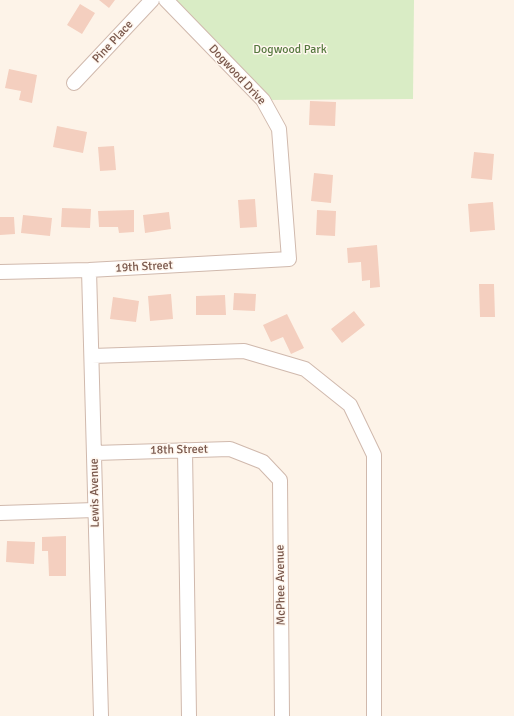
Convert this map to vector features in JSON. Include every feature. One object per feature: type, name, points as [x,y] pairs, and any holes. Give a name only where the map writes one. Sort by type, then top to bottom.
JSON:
[{"type":"street","name":"Pine Place","points":[[74,83],[152,0]]},
{"type":"street","name":"Dogwood Drive","points":[[166,0],[263,100],[279,129],[289,259]]},
{"type":"street","name":"19th Street","points":[[0,272],[90,270],[289,259]]},
{"type":"street","name":"Lewis Avenue","points":[[90,270],[101,716]]},
{"type":"street","points":[[92,356],[244,351],[305,369],[350,405],[374,455],[374,716]]},
{"type":"street","name":"18th Street","points":[[94,453],[230,449],[263,462]]},
{"type":"street","points":[[185,450],[189,716]]},
{"type":"street","name":"McPhee Avenue","points":[[263,462],[280,480],[282,716]]},
{"type":"street","points":[[0,513],[95,510]]},
{"type":"green space","name":"Dogwood Park","points":[[166,0],[414,0],[413,99],[263,100]]},
{"type":"building","points":[[99,0],[115,0],[109,8]]},
{"type":"building","points":[[80,4],[95,13],[82,34],[67,25]]},
{"type":"building","points":[[9,69],[37,75],[32,103],[19,100],[21,91],[5,88]]},
{"type":"building","points":[[310,101],[336,102],[335,126],[309,125]]},
{"type":"building","points":[[57,126],[87,132],[83,153],[53,147]]},
{"type":"building","points":[[114,146],[116,170],[100,171],[98,147]]},
{"type":"building","points":[[474,152],[494,154],[492,180],[471,178]]},
{"type":"building","points":[[314,173],[333,175],[331,203],[311,201]]},
{"type":"building","points":[[255,199],[257,227],[240,228],[238,200]]},
{"type":"building","points":[[493,202],[495,230],[470,232],[468,204]]},
{"type":"building","points":[[62,208],[91,209],[90,228],[61,227]]},
{"type":"building","points":[[134,210],[134,232],[119,233],[118,227],[99,227],[98,211]]},
{"type":"building","points":[[317,210],[336,211],[335,236],[316,235]]},
{"type":"building","points":[[169,212],[171,229],[145,233],[143,215]]},
{"type":"building","points":[[23,215],[52,218],[50,236],[21,233]]},
{"type":"building","points":[[0,217],[14,217],[15,234],[0,235]]},
{"type":"building","points":[[377,245],[380,287],[370,288],[370,280],[362,281],[361,262],[348,263],[347,248]]},
{"type":"building","points":[[479,284],[494,284],[495,317],[480,317]]},
{"type":"building","points":[[234,293],[256,294],[255,311],[233,310]]},
{"type":"building","points":[[171,294],[173,319],[150,321],[148,296]]},
{"type":"building","points":[[225,295],[226,315],[196,315],[196,296]]},
{"type":"building","points":[[113,297],[139,301],[136,322],[110,319]]},
{"type":"building","points":[[354,311],[365,325],[342,343],[331,329]]},
{"type":"building","points":[[287,314],[304,348],[291,354],[283,337],[271,342],[263,325]]},
{"type":"building","points":[[66,536],[66,576],[49,576],[48,551],[42,551],[42,537]]},
{"type":"building","points":[[7,541],[35,542],[34,564],[6,562]]}]
